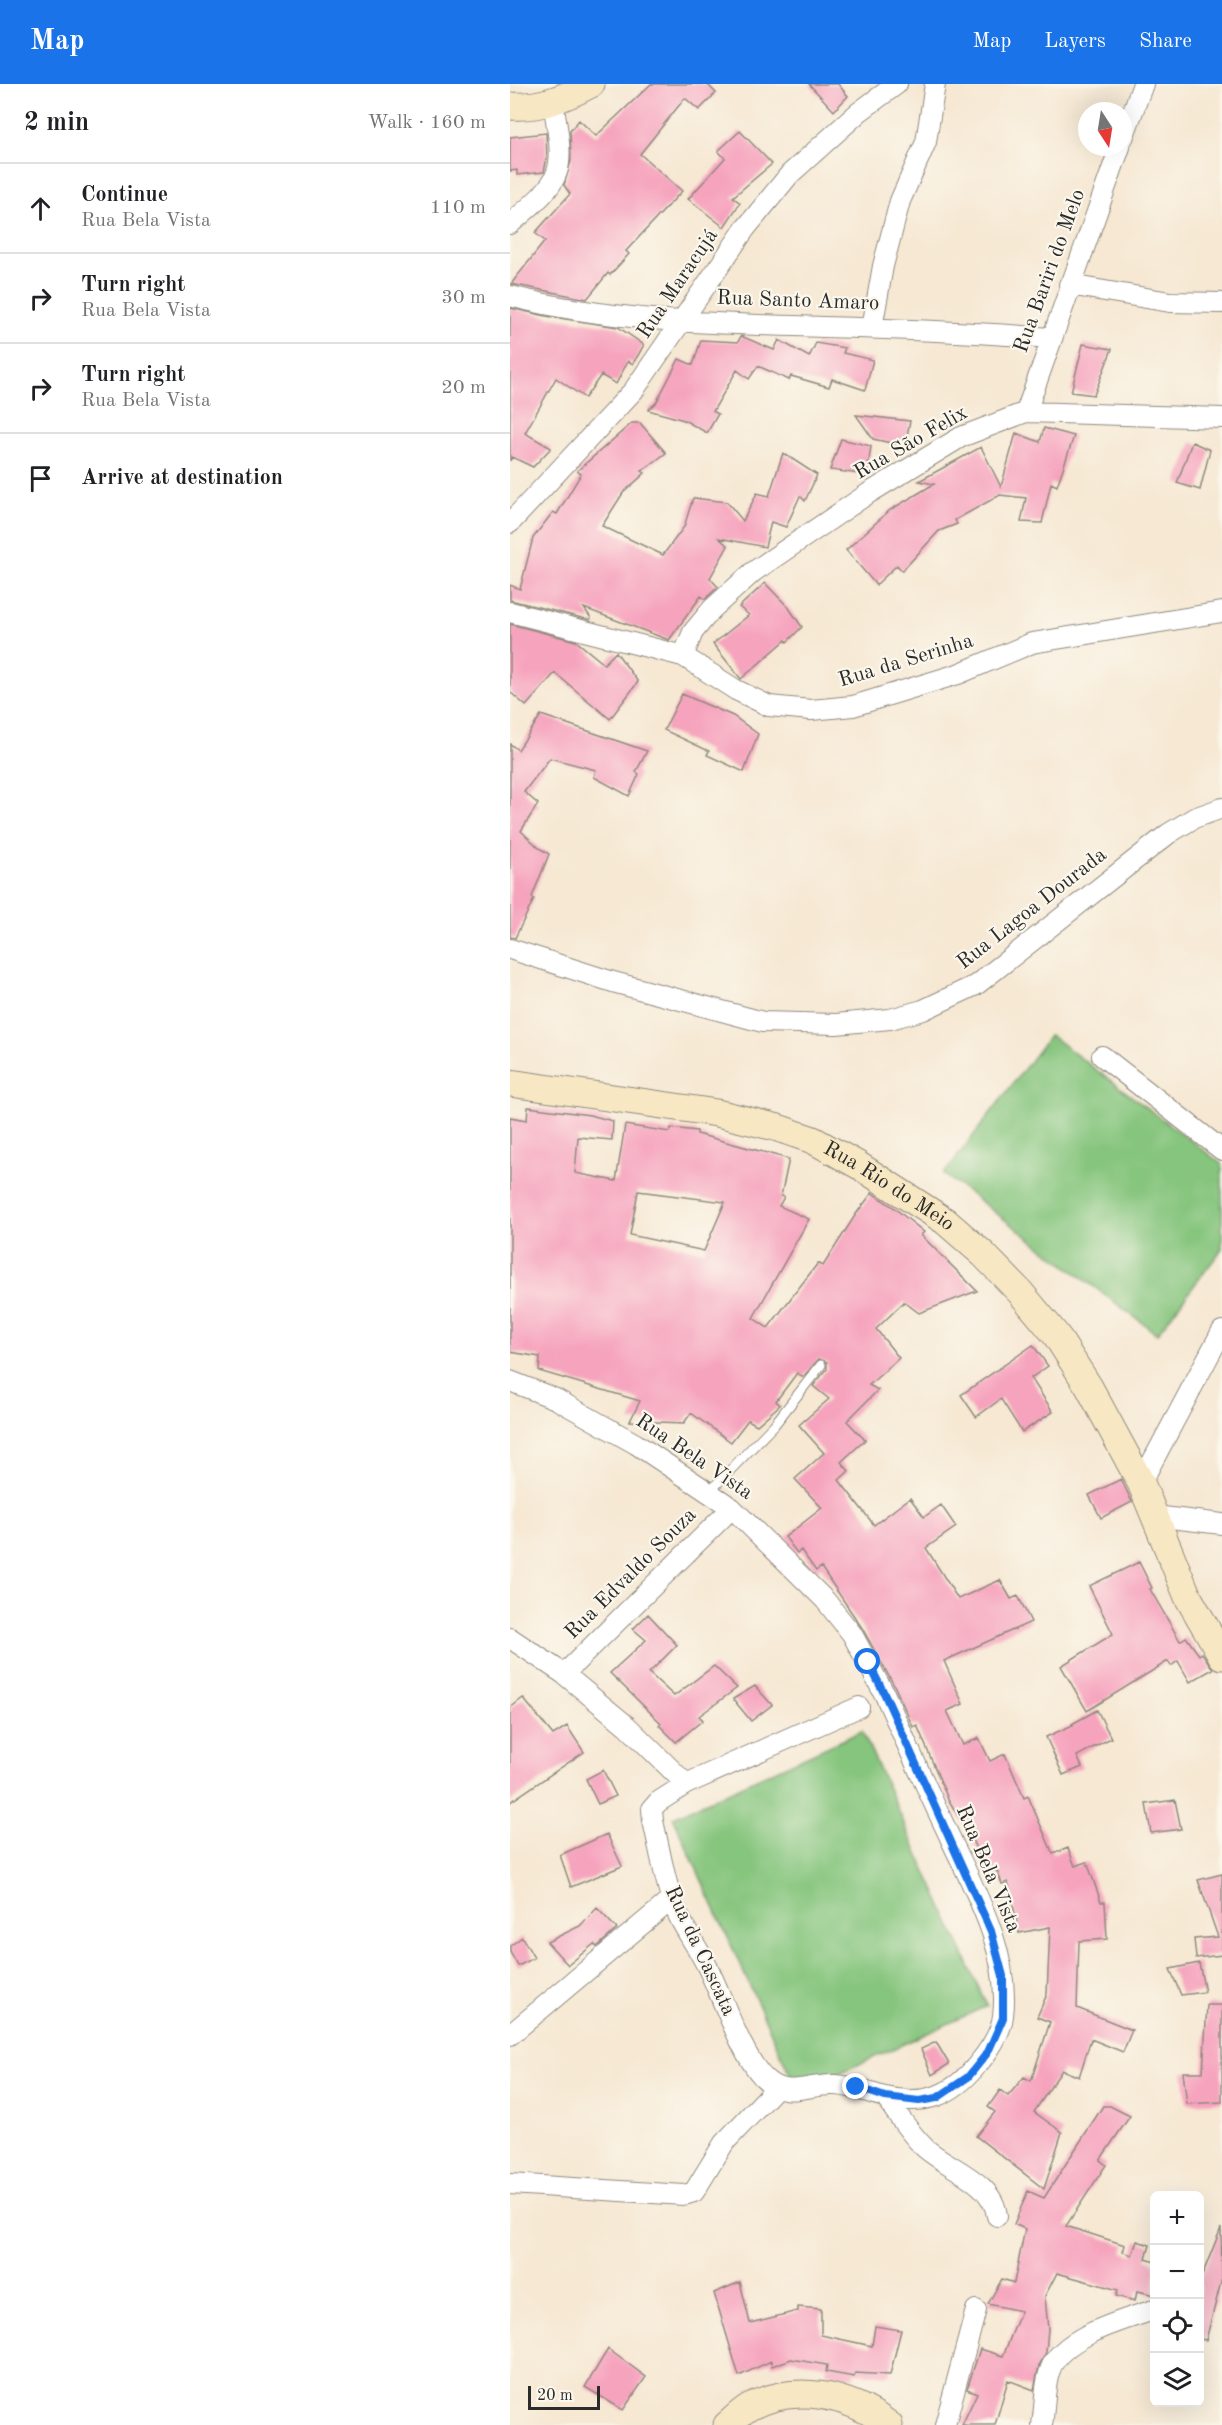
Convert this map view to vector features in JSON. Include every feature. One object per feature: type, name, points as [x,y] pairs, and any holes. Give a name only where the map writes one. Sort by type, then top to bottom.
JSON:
[{"type":"main road","points":[[510,106],[553,102],[591,84]]},
{"type":"main road","name":"Rua Rio do Meio","points":[[510,1083],[705,1111],[775,1127],[813,1140],[902,1192],[945,1221],[983,1254],[1020,1292],[1056,1335],[1089,1387],[1141,1483]]},
{"type":"main road","points":[[1141,1483],[1188,1597],[1222,1656]]},
{"type":"main road","points":[[727,2425],[747,2408],[770,2398],[796,2393],[832,2396],[859,2407],[889,2425]]},
{"type":"street","name":"Rua Maracujá","points":[[510,523],[634,390],[745,229],[790,174],[859,112],[897,84]]},
{"type":"street","points":[[872,328],[883,266],[900,201],[926,142],[935,84]]},
{"type":"street","points":[[1132,114],[1143,84]]},
{"type":"street","points":[[510,224],[551,186],[558,173],[561,159],[560,140],[553,102]]},
{"type":"street","name":"Rua Bariri do Melo","points":[[1026,412],[1069,285],[1117,156]]},
{"type":"street","points":[[1069,285],[1170,302],[1222,303]]},
{"type":"street","name":"Rua Santo Amaro","points":[[510,296],[575,310],[682,320],[961,331],[1051,338]]},
{"type":"street","name":"Rua São Felix","points":[[683,656],[693,632],[712,609],[753,572],[869,493],[961,437],[1026,412],[1222,418]]},
{"type":"street","name":"Rua da Serinha","points":[[510,612],[683,656],[736,690],[769,706],[811,710],[853,706],[936,681],[1032,643],[1222,612]]},
{"type":"street","name":"Rua Lagoa Dourada","points":[[510,949],[613,982],[763,1022],[836,1024],[890,1019],[923,1010],[976,985],[1168,834],[1194,818],[1222,808]]},
{"type":"street","points":[[1102,1056],[1222,1150]]},
{"type":"street","points":[[1141,1483],[1222,1331]]},
{"type":"street","name":"Rua Bela Vista","points":[[510,1381],[556,1399],[616,1432],[732,1508],[825,1600],[852,1634],[885,1695],[991,1931],[1003,1976],[1003,2018],[988,2052],[968,2077],[937,2098],[919,2101],[885,2097],[856,2087],[836,2085],[815,2085],[798,2092],[777,2087]]},
{"type":"street","name":"Rua Edvaldo Souza","points":[[564,1674],[732,1508]]},
{"type":"street","points":[[1155,1516],[1222,1524]]},
{"type":"street","points":[[510,1638],[564,1674],[627,1726],[686,1784]]},
{"type":"street","name":"Rua da Cascata","points":[[777,2087],[764,2078],[752,2062],[707,1966],[672,1899],[652,1809],[658,1802],[686,1784],[859,1707]]},
{"type":"street","points":[[510,2035],[672,1899]]},
{"type":"street","points":[[510,2184],[684,2195],[694,2192],[724,2143],[777,2087]]},
{"type":"street","points":[[885,2097],[920,2143],[952,2164],[989,2195],[995,2205],[997,2216]]},
{"type":"street","points":[[945,2425],[976,2310]]},
{"type":"street","points":[[1042,2425],[1049,2371],[1058,2354],[1092,2333],[1150,2312]]},
{"type":"lane","points":[[708,1492],[774,1425],[821,1365]]},
{"type":"green space","points":[[1050,1035],[1222,1164],[1222,1249],[1157,1334],[944,1174]]},
{"type":"green space","points":[[862,1731],[987,2006],[798,2092],[673,1817]]},
{"type":"building","points":[[651,84],[707,84],[716,93],[699,110],[685,98],[640,154],[682,191],[626,251],[629,254],[610,275],[608,273],[587,299],[511,284],[545,241],[535,233],[570,194],[564,185],[571,161],[570,131],[579,120],[596,136]]},
{"type":"building","points":[[809,84],[838,84],[848,96],[834,111]]},
{"type":"building","points":[[740,131],[772,164],[733,197],[740,203],[724,227],[688,199],[725,158],[718,151]]},
{"type":"building","points":[[546,133],[547,158],[544,172],[517,175],[517,170],[510,171],[510,137]]},
{"type":"building","points":[[510,308],[618,327],[644,345],[633,364],[628,361],[616,384],[601,375],[585,398],[556,378],[525,433],[551,448],[533,467],[512,457],[510,461]]},
{"type":"building","points":[[741,336],[774,350],[779,340],[809,357],[816,343],[845,348],[843,353],[873,360],[865,390],[832,379],[829,387],[791,376],[789,380],[758,366],[749,379],[737,370],[713,411],[718,414],[707,433],[684,420],[648,410],[656,403],[679,359],[693,365],[701,340],[738,342]]},
{"type":"building","points":[[1083,344],[1112,349],[1094,395],[1071,392]]},
{"type":"building","points":[[856,415],[910,421],[905,446],[873,439]]},
{"type":"building","points":[[632,423],[640,423],[666,453],[642,471],[645,473],[623,493],[602,526],[663,555],[684,527],[693,498],[727,502],[743,521],[757,493],[769,496],[783,453],[817,475],[805,501],[800,496],[786,527],[771,522],[765,547],[719,538],[728,546],[710,578],[718,587],[705,599],[701,596],[669,640],[584,608],[590,620],[510,600],[510,585],[520,589],[533,538],[553,512],[557,514],[581,474],[577,471]]},
{"type":"building","points":[[1044,428],[1074,436],[1057,486],[1051,483],[1042,523],[1021,522],[1026,498],[1000,495],[955,520],[957,524],[939,531],[902,571],[897,565],[876,585],[846,550],[890,510],[934,484],[919,481],[981,447],[1001,487],[1016,433],[1040,442]]},
{"type":"building","points":[[841,439],[871,446],[867,475],[830,470]]},
{"type":"building","points":[[1192,442],[1210,450],[1200,490],[1177,483]]},
{"type":"building","points":[[765,583],[789,608],[802,627],[741,679],[713,644],[749,615],[739,607]]},
{"type":"building","points":[[510,624],[576,641],[604,664],[616,652],[638,682],[610,719],[555,673],[526,706],[510,692]]},
{"type":"building","points":[[682,694],[733,716],[758,734],[744,772],[707,755],[709,751],[664,730]]},
{"type":"building","points":[[541,715],[647,751],[636,772],[639,774],[629,796],[594,777],[596,770],[550,758],[524,792],[538,804],[521,831],[549,854],[532,897],[534,899],[515,938],[510,937],[510,744],[518,750]]},
{"type":"building","points":[[528,1107],[590,1115],[613,1121],[612,1140],[578,1137],[575,1173],[616,1181],[625,1125],[670,1132],[671,1128],[697,1131],[697,1134],[789,1159],[781,1196],[784,1197],[779,1206],[809,1219],[753,1318],[768,1328],[818,1263],[823,1266],[872,1193],[924,1232],[921,1235],[977,1291],[919,1313],[904,1302],[876,1329],[899,1358],[869,1385],[878,1390],[847,1421],[865,1440],[841,1462],[849,1471],[839,1480],[874,1525],[910,1498],[924,1517],[941,1505],[956,1527],[926,1548],[958,1599],[1000,1580],[1011,1599],[1018,1596],[1031,1622],[944,1661],[963,1704],[947,1711],[963,1745],[979,1738],[990,1761],[1005,1754],[1024,1798],[1028,1796],[1053,1854],[1068,1848],[1075,1866],[1087,1862],[1101,1902],[1105,1902],[1107,1939],[1079,1941],[1077,2008],[1132,2030],[1123,2052],[1091,2039],[1079,2077],[1062,2070],[1034,2112],[1062,2132],[1044,2189],[976,2136],[995,2112],[988,2107],[1000,2090],[1008,2096],[1024,2077],[1031,2081],[1050,2022],[1037,2017],[1047,1994],[1050,1927],[1019,1933],[1008,1882],[1002,1884],[997,1870],[988,1874],[964,1823],[948,1799],[917,1725],[913,1727],[895,1687],[862,1628],[821,1567],[816,1571],[801,1550],[797,1553],[785,1537],[822,1508],[795,1479],[824,1453],[799,1425],[829,1399],[813,1386],[827,1369],[827,1362],[819,1359],[803,1377],[797,1373],[776,1401],[780,1405],[757,1425],[748,1420],[731,1442],[691,1413],[684,1423],[630,1421],[640,1401],[539,1371],[540,1357],[510,1352],[510,1117],[527,1120]],"holes":[[[638,1191],[725,1202],[704,1251],[630,1235]]]},
{"type":"building","points":[[1033,1345],[1048,1366],[1031,1378],[1053,1412],[1022,1432],[1001,1399],[976,1417],[961,1395]]},
{"type":"building","points":[[1121,1479],[1132,1502],[1101,1518],[1089,1495]]},
{"type":"building","points":[[1139,1562],[1152,1588],[1150,1589],[1180,1641],[1186,1637],[1199,1655],[1202,1653],[1213,1669],[1190,1682],[1178,1661],[1171,1666],[1168,1661],[1087,1711],[1061,1666],[1113,1634],[1089,1586]]},
{"type":"building","points":[[648,1614],[677,1645],[649,1673],[674,1696],[714,1666],[737,1688],[699,1716],[703,1720],[676,1742],[659,1725],[661,1723],[610,1673],[646,1640],[633,1629]]},
{"type":"building","points":[[755,1686],[772,1705],[751,1721],[733,1699]]},
{"type":"building","points":[[523,1698],[553,1735],[567,1726],[584,1752],[510,1802],[510,1708]]},
{"type":"building","points":[[1097,1710],[1111,1738],[1077,1756],[1082,1767],[1063,1775],[1046,1737],[1073,1725]]},
{"type":"building","points":[[603,1770],[616,1796],[598,1804],[586,1779]]},
{"type":"building","points":[[1175,1800],[1181,1829],[1151,1833],[1146,1804]]},
{"type":"building","points":[[607,1834],[622,1866],[571,1887],[560,1855]]},
{"type":"building","points":[[1222,1874],[1222,1955],[1196,1958],[1194,1939],[1218,1937],[1198,1880]]},
{"type":"building","points":[[597,1908],[617,1929],[597,1947],[594,1944],[568,1965],[547,1942],[580,1926]]},
{"type":"building","points":[[522,1937],[534,1958],[518,1966],[510,1952],[510,1946]]},
{"type":"building","points":[[1199,1963],[1205,1992],[1181,1995],[1170,1969]]},
{"type":"building","points":[[1207,2005],[1222,2005],[1222,2102],[1187,2104],[1183,2072],[1203,2072]]},
{"type":"building","points":[[936,2042],[949,2064],[932,2075],[921,2049]]},
{"type":"building","points":[[1103,2106],[1110,2106],[1130,2116],[1100,2160],[1106,2165],[1066,2226],[1125,2245],[1123,2252],[1132,2255],[1137,2241],[1150,2245],[1146,2259],[1150,2260],[1150,2294],[1137,2291],[1135,2301],[1116,2296],[1118,2290],[1057,2273],[1045,2296],[1048,2329],[1046,2352],[1039,2366],[1034,2390],[1008,2380],[995,2425],[962,2425],[977,2393],[967,2389],[980,2349],[1003,2356],[1021,2311],[988,2304],[1002,2279],[1014,2283],[1025,2229],[1014,2224],[1028,2191],[1044,2198]]},
{"type":"building","points":[[1221,2228],[1222,2278],[1206,2340],[1204,2340],[1204,2271]]},
{"type":"building","points":[[740,2282],[750,2323],[798,2311],[798,2307],[821,2309],[821,2335],[872,2346],[875,2326],[901,2330],[890,2375],[855,2373],[854,2377],[826,2372],[827,2365],[791,2359],[772,2366],[771,2361],[739,2376],[714,2293]]},
{"type":"building","points":[[608,2349],[646,2377],[623,2410],[585,2387]]},
{"type":"route","points":[[856,2087],[885,2097],[919,2101],[937,2098],[968,2077],[988,2052],[1003,2018],[1003,1976],[991,1931],[868,1662]]}]
